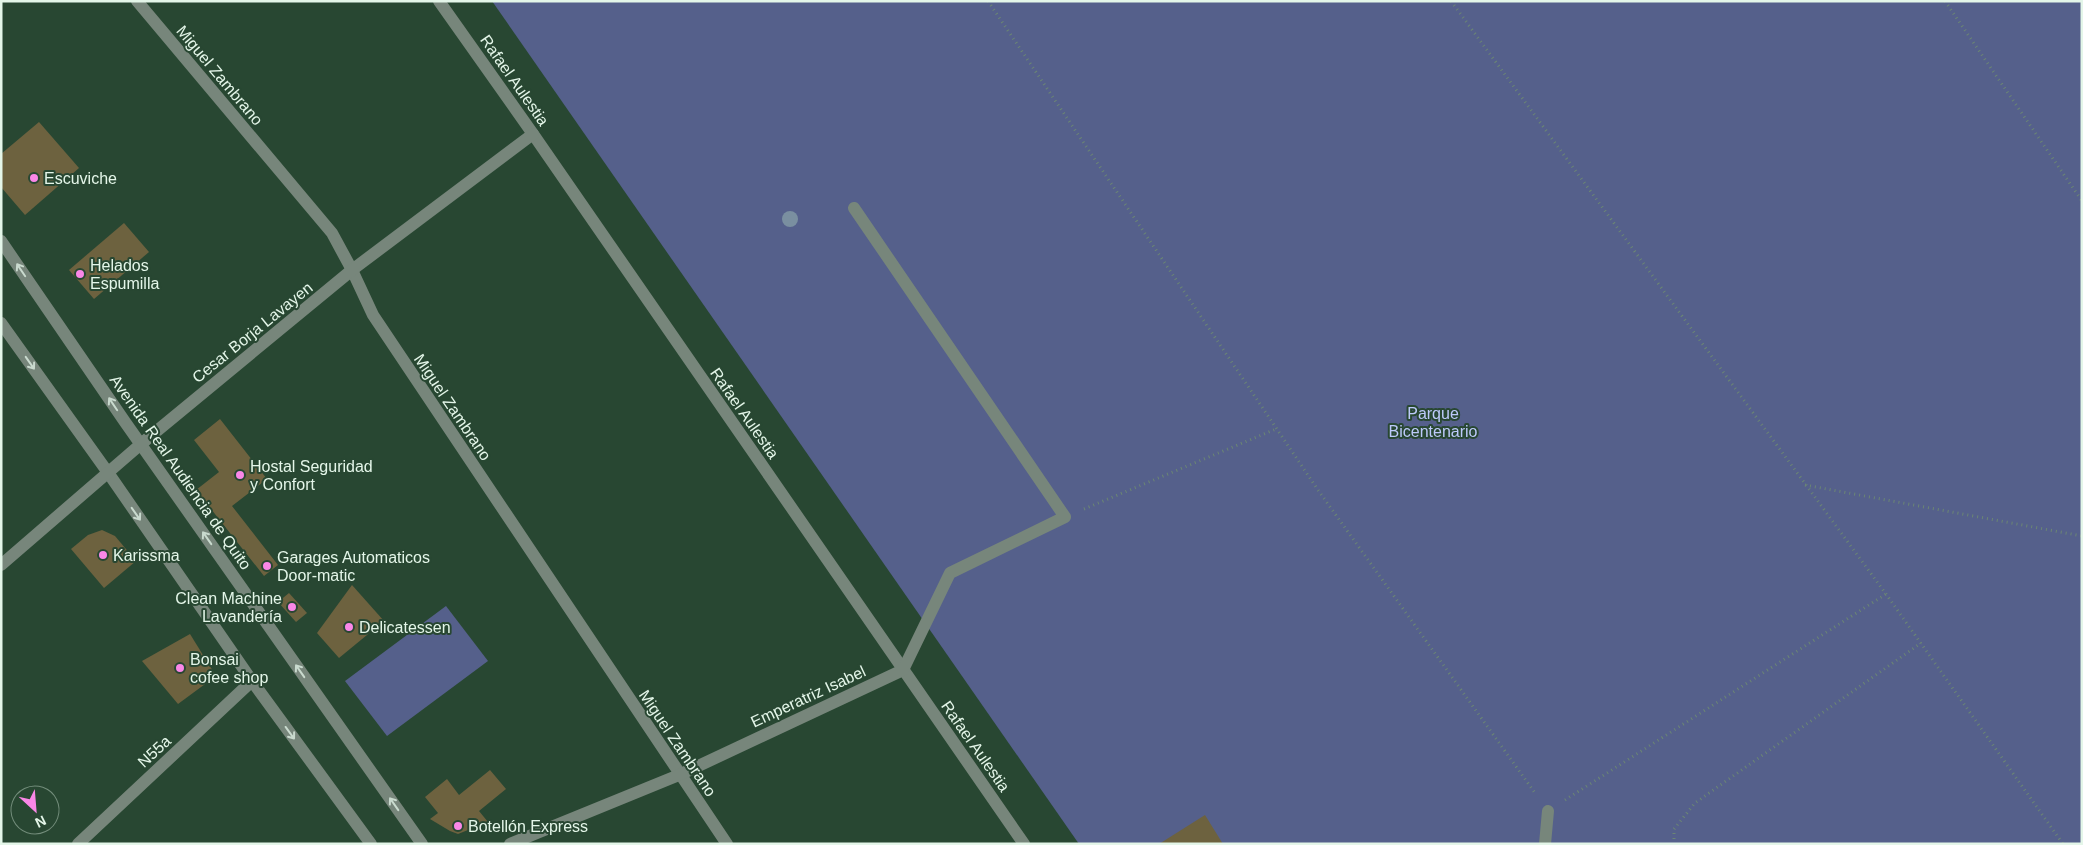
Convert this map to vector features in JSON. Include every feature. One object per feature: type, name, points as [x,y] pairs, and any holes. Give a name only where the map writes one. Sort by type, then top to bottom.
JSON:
[{"type":"street","name":"Miguel Zambrano","points":[[136,1],[332,233],[352,270],[373,316],[727,844]]},
{"type":"street","name":"Rafael Aulestia","points":[[439,1],[1024,844]]},
{"type":"street","name":"Cesar Borja Lavayen","points":[[1,565],[141,444],[352,270],[533,134]]},
{"type":"street","points":[[854,208],[1065,517],[950,573],[903,670]]},
{"type":"street","name":"Avenida Real Audiencia de Quito","points":[[1,241],[422,844]]},
{"type":"street","points":[[1,323],[252,682],[371,844]]},
{"type":"street","name":"Emperatriz Isabel","points":[[510,844],[679,775],[903,670]]},
{"type":"street","name":"N55a","points":[[78,844],[252,682]]},
{"type":"street","points":[[1545,844],[1548,811]]},
{"type":"path","points":[[988,1],[1318,490],[1548,811],[1886,594]]},
{"type":"path","points":[[1451,1],[1886,594],[2063,844]]},
{"type":"path","points":[[1944,1],[2082,201]]},
{"type":"path","points":[[1065,517],[1276,429]]},
{"type":"path","points":[[1805,485],[2082,536]]},
{"type":"path","points":[[1674,844],[1674,829],[1695,803],[1921,643]]},
{"type":"green space","name":"Parque Bicentenario","points":[[492,1],[2082,1],[2082,844],[1079,844]]},
{"type":"green space","points":[[446,606],[488,661],[387,736],[345,681]]},
{"type":"building","name":"Escuviche","points":[[39,122],[79,168],[25,215],[1,187],[1,154]]},
{"type":"building","points":[[124,223],[149,252],[94,299],[69,270]]},
{"type":"building","name":"Hostal Seguridad y Confort","points":[[220,419],[267,479],[232,506],[278,565],[264,576],[196,490],[219,472],[194,440]]},
{"type":"building","name":"Karissma","points":[[102,530],[115,536],[136,561],[104,588],[71,549],[88,535]]},
{"type":"building","name":"Delicatessen","points":[[352,585],[384,621],[339,658],[317,633]]},
{"type":"building","name":"Clean Machine Lavandería","points":[[289,593],[307,613],[296,622],[278,602]]},
{"type":"building","name":"Bonsai cofee shop","points":[[190,634],[216,676],[178,704],[142,661]]},
{"type":"building","points":[[490,770],[506,789],[479,811],[488,822],[458,834],[430,819],[438,813],[425,797],[447,779],[459,795]]},
{"type":"building","points":[[1205,815],[1223,844],[1159,844]]},
{"type":"place","name":"Escuviche","points":[[34,178]]},
{"type":"place","name":"Helados Espumilla","points":[[80,274]]},
{"type":"place","name":"Hostal Seguridad y Confort","points":[[240,475]]},
{"type":"place","name":"Karissma","points":[[103,555]]},
{"type":"place","name":"Garages Automaticos Door-matic","points":[[267,566]]},
{"type":"place","name":"Clean Machine Lavandería","points":[[292,607]]},
{"type":"place","name":"Delicatessen","points":[[349,627]]},
{"type":"place","name":"Bonsai cofee shop","points":[[180,668]]},
{"type":"place","name":"Botellón Express","points":[[458,826]]}]
